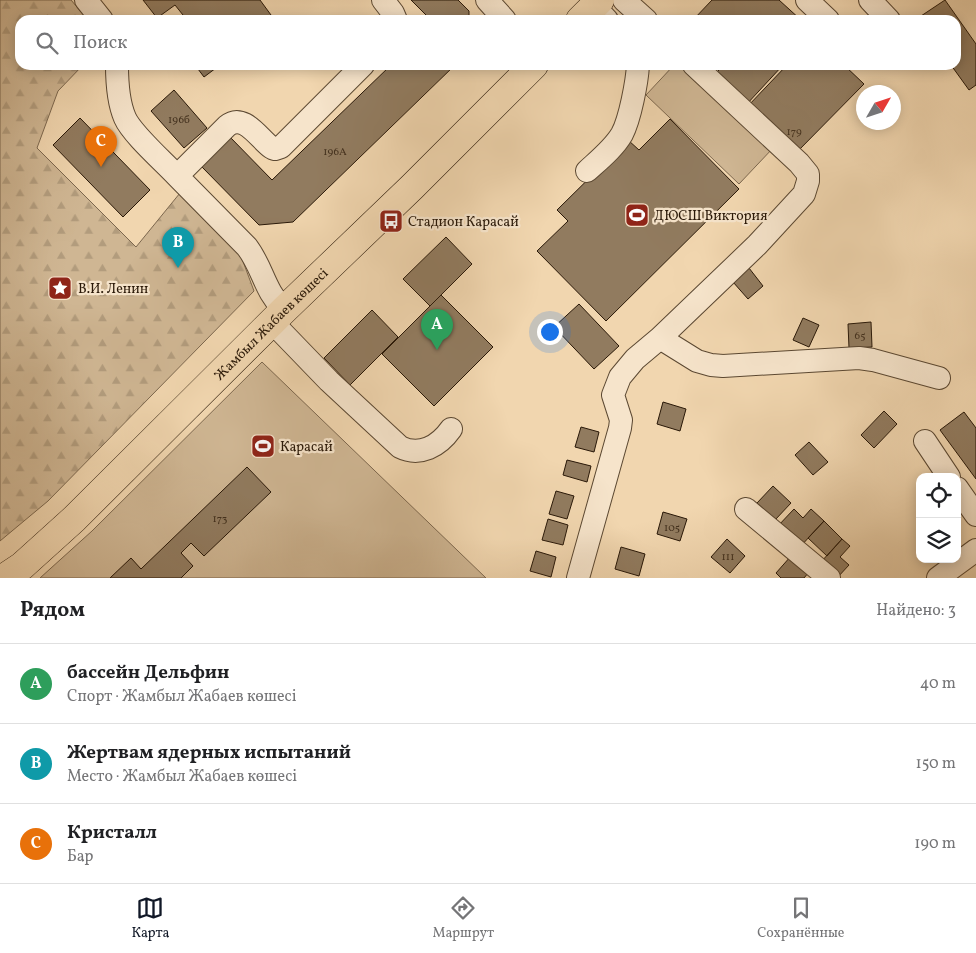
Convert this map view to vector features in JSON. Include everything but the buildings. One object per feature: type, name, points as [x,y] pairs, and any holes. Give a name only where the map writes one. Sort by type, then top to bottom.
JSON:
[{"type":"main road","name":"Жамбыл Жабаев көшесі","points":[[4,578],[22,566],[74,519],[529,70]]},
{"type":"street","points":[[86,0],[98,15]]},
{"type":"street","points":[[383,0],[395,15]]},
{"type":"street","points":[[487,0],[500,15]]},
{"type":"street","points":[[624,0],[640,15]]},
{"type":"street","points":[[807,0],[823,15]]},
{"type":"street","points":[[870,0],[884,15]]},
{"type":"street","points":[[118,70],[118,90],[125,118],[134,131],[247,247],[255,258],[268,290],[275,300],[278,316],[329,381],[400,447],[408,451],[417,452],[425,450],[441,442],[451,429]]},
{"type":"street","points":[[177,176],[227,126],[236,121],[246,123],[272,148],[281,147],[358,70]]},
{"type":"street","points":[[587,171],[622,135],[627,124],[637,70]]},
{"type":"street","points":[[578,578],[620,428],[621,420],[614,401],[613,391],[629,365],[660,338],[757,245],[804,194],[808,181],[808,174],[799,163],[699,70]]},
{"type":"street","points":[[660,338],[697,361],[711,365],[738,366],[859,358],[874,360],[939,378]]},
{"type":"street","points":[[925,441],[946,473]]},
{"type":"street","points":[[961,494],[976,516]]},
{"type":"street","points":[[746,509],[830,578]]},
{"type":"street","points":[[938,578],[976,550]]},
{"type":"green space","points":[[0,0],[71,0],[84,15],[15,15],[15,70],[78,70],[58,91],[37,148],[136,247],[180,193],[238,248],[254,291],[48,501],[0,541]]},
{"type":"green space","points":[[669,70],[693,70],[774,147],[739,184],[646,95]]},
{"type":"green space","name":"Карасай","points":[[262,362],[486,578],[40,578],[92,531]]},
{"type":"place","name":"Кристалл","points":[[101,167]]},
{"type":"place","name":"ДЮСШ Виктория","points":[[637,215]]},
{"type":"place","name":"Стадион Карасай","points":[[391,221]]},
{"type":"place","name":"Жертвам ядерных испытаний","points":[[178,268]]},
{"type":"place","name":"В.И. Ленин","points":[[60,288]]},
{"type":"place","name":"бассейн Дельфин","points":[[437,350]]},
{"type":"place","name":"Карасай","points":[[263,446]]}]
